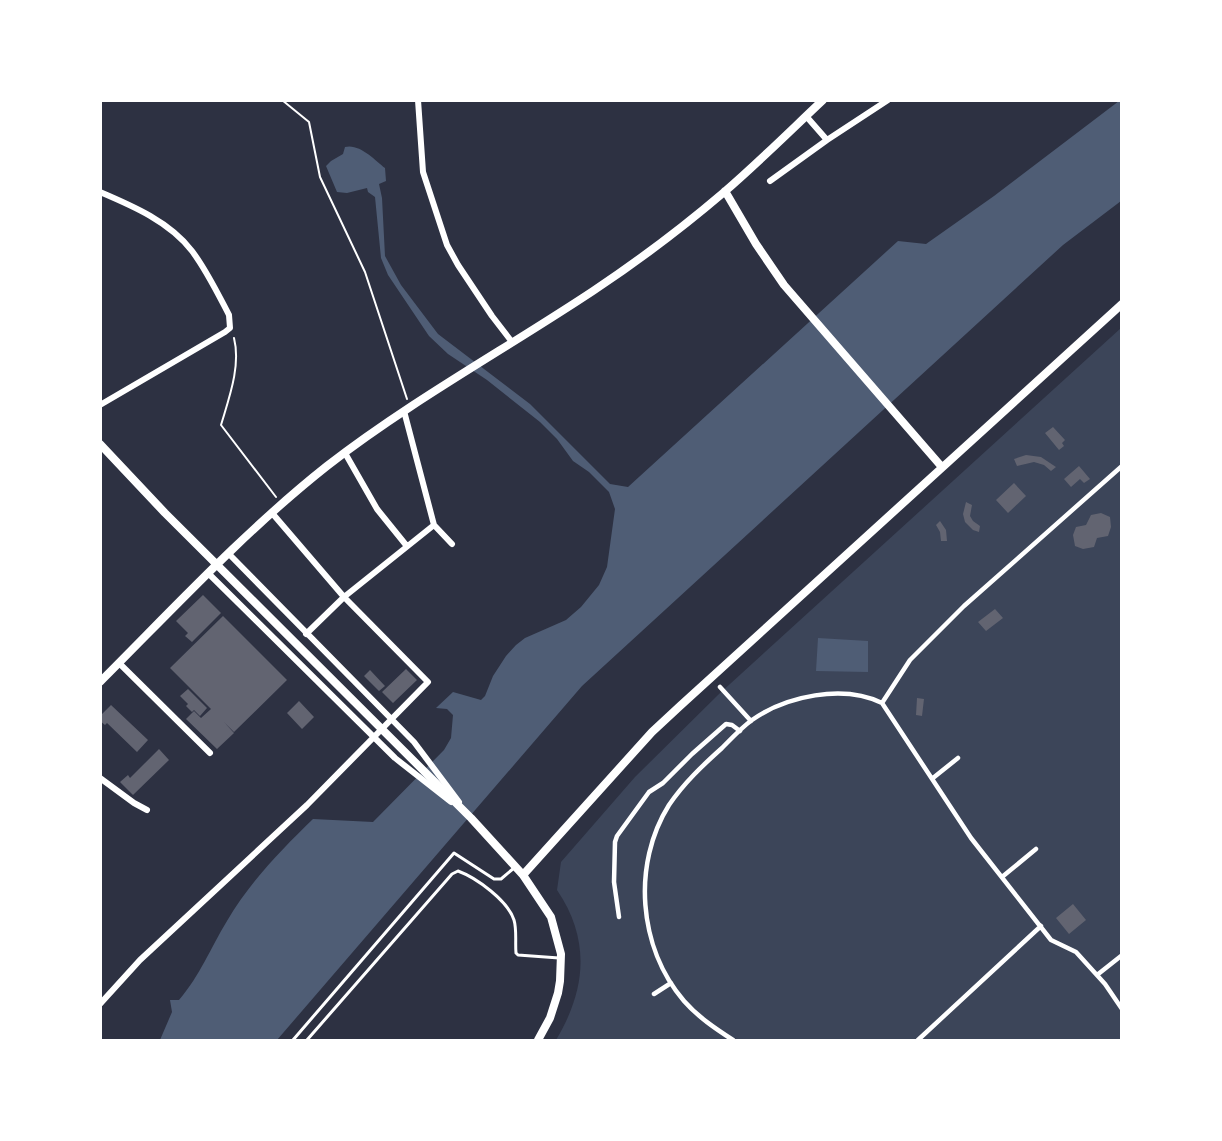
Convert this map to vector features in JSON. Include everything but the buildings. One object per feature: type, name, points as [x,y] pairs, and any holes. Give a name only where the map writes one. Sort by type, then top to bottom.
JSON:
[{"type":"street","points":[[418,100],[423,172],[444,237],[458,265],[512,342]]},
{"type":"street","points":[[100,682],[272,513],[345,453],[407,409],[627,267],[725,191],[823,100]]},
{"type":"street","points":[[770,181],[888,100]]},
{"type":"street","points":[[806,116],[828,140]]},
{"type":"street","points":[[725,191],[784,285],[941,466]]},
{"type":"street","points":[[100,192],[140,209],[192,251],[229,315],[230,328],[100,405]]},
{"type":"street","points":[[523,875],[673,712],[941,466],[1122,304]]},
{"type":"street","points":[[407,409],[434,525],[452,544]]},
{"type":"street","points":[[100,444],[165,513],[471,818],[523,875],[551,917],[558,938],[561,958],[558,993],[550,1018],[538,1041]]},
{"type":"street","points":[[345,453],[376,509],[406,545]]},
{"type":"street","points":[[882,703],[910,660],[964,606],[1122,466]]},
{"type":"street","points":[[100,1004],[140,960],[307,805],[428,682],[344,597],[272,513]]},
{"type":"street","points":[[306,633],[344,597],[406,545],[434,525]]},
{"type":"street","points":[[229,554],[414,742],[471,818]]},
{"type":"street","points":[[209,574],[395,758],[471,818]]},
{"type":"street","points":[[119,663],[210,753]]},
{"type":"street","points":[[720,687],[751,721]]},
{"type":"street","points":[[733,1041],[694,1011],[671,983],[657,955],[650,937],[646,916],[648,858],[662,818],[684,785],[751,721],[781,705],[815,696],[848,695],[873,699],[882,703],[971,838],[1002,878],[1051,940],[1076,952],[1122,1008]]},
{"type":"street","points":[[619,917],[614,882],[615,842],[620,832],[649,792],[663,783],[726,724],[740,731]]},
{"type":"street","points":[[933,778],[958,758]]},
{"type":"street","points":[[100,778],[147,810]]},
{"type":"street","points":[[1002,878],[1036,849]]},
{"type":"street","points":[[918,1041],[1041,926]]},
{"type":"street","points":[[1097,975],[1121,956]]},
{"type":"street","points":[[654,994],[671,983]]},
{"type":"lane","points":[[293,1041],[454,853],[494,879],[501,879],[515,866]]},
{"type":"lane","points":[[307,1041],[452,873],[458,871],[498,897],[511,913],[515,922],[518,956],[561,958]]},
{"type":"path","points":[[282,100],[309,122],[320,177],[365,272],[407,409]]},
{"type":"path","points":[[230,328],[236,351],[230,400],[221,425],[281,505]]},
{"type":"shaded area","points":[[1121,101],[1121,201],[1063,245],[582,686],[277,1040],[160,1040],[172,1012],[170,1000],[179,1000],[187,990],[236,907],[278,855],[313,819],[373,822],[444,750],[451,738],[453,715],[447,709],[436,708],[453,692],[481,700],[493,676],[516,645],[525,638],[566,620],[581,607],[599,585],[607,567],[615,509],[609,492],[589,472],[573,461],[557,439],[540,422],[487,380],[448,354],[429,336],[388,275],[381,258],[375,197],[368,192],[367,188],[347,193],[337,192],[326,166],[343,154],[345,147],[356,147],[385,168],[386,181],[379,184],[382,198],[385,256],[401,285],[438,334],[530,404],[610,484],[628,487],[898,241],[926,244],[994,196]]},
{"type":"shaded area","points":[[1121,328],[1121,1040],[556,1040],[574,1002],[581,965],[580,946],[575,928],[568,909],[557,890],[561,862],[635,777],[719,694]]},
{"type":"shaded area","points":[[818,638],[868,641],[868,672],[816,671]]}]
